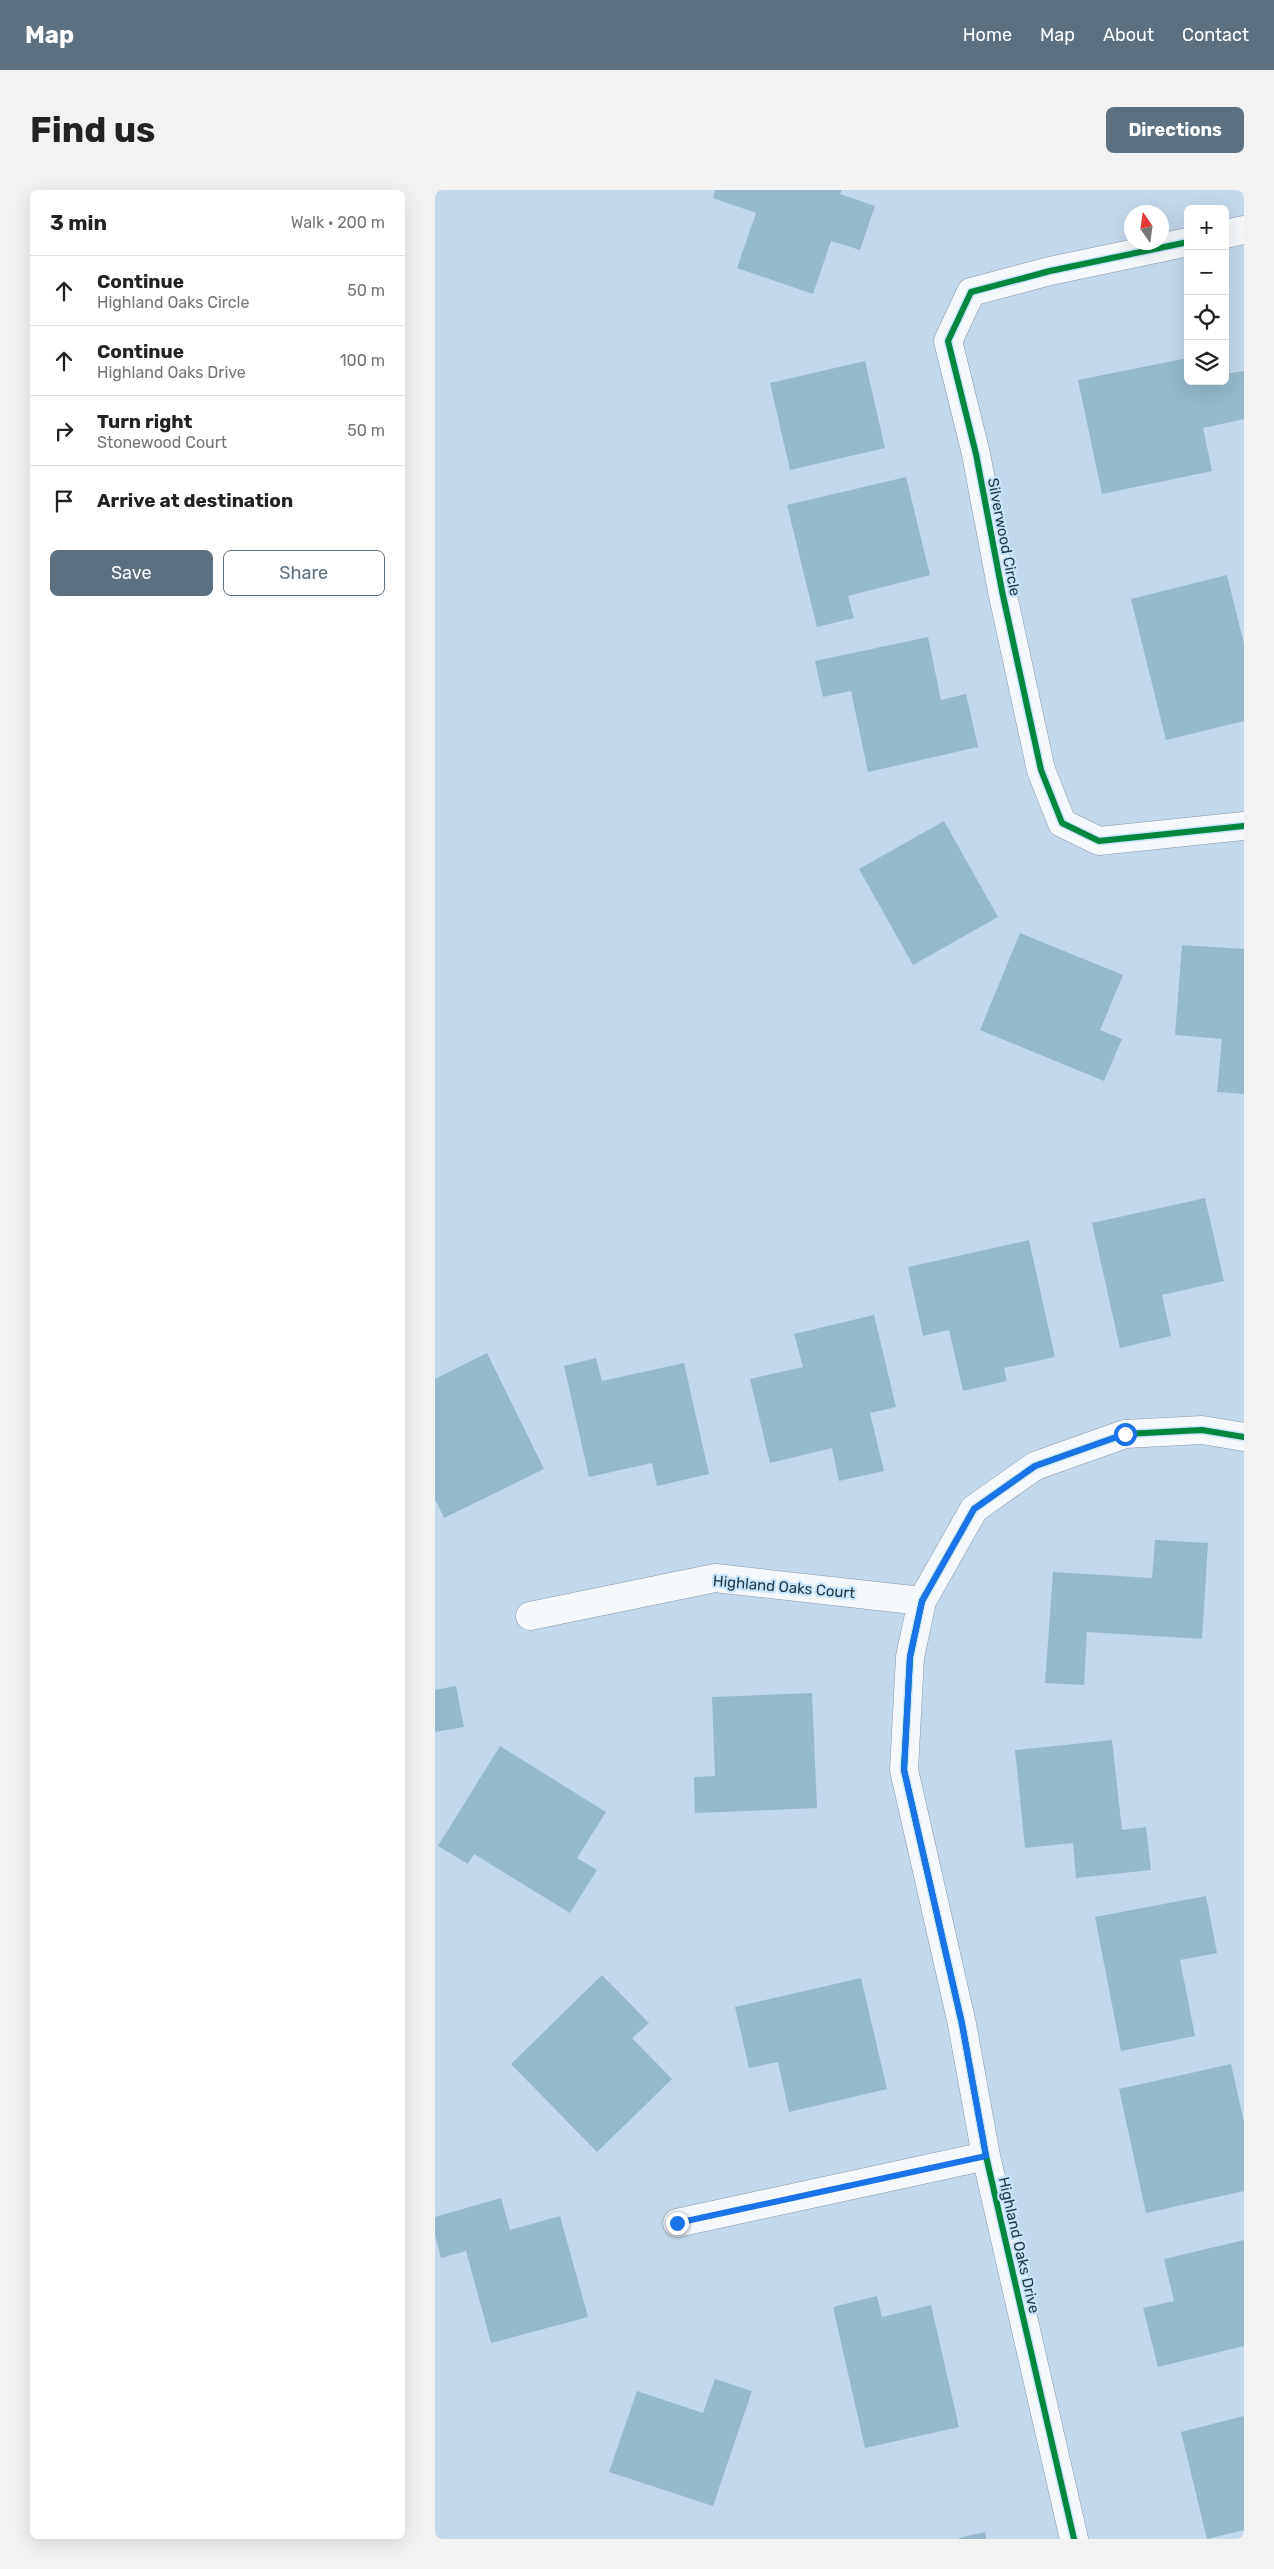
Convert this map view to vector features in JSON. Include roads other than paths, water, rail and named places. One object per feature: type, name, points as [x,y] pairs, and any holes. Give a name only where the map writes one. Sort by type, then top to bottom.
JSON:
[{"type":"street","points":[[1229,233],[1244,230]]},
{"type":"street","name":"Silverwood Circle","points":[[1184,243],[1049,271],[971,292],[948,341],[975,454],[1041,770],[1062,823],[1099,841],[1244,826]]},
{"type":"street","name":"Highland Oaks Drive","points":[[1074,2539],[986,2156],[962,2024],[904,1770],[910,1657],[922,1601],[974,1509],[1035,1466],[1125,1434],[1202,1430],[1244,1437]]},
{"type":"street","name":"Highland Oaks Court","points":[[529,1616],[715,1578],[922,1601]]},
{"type":"street","points":[[677,2223],[986,2156]]}]
